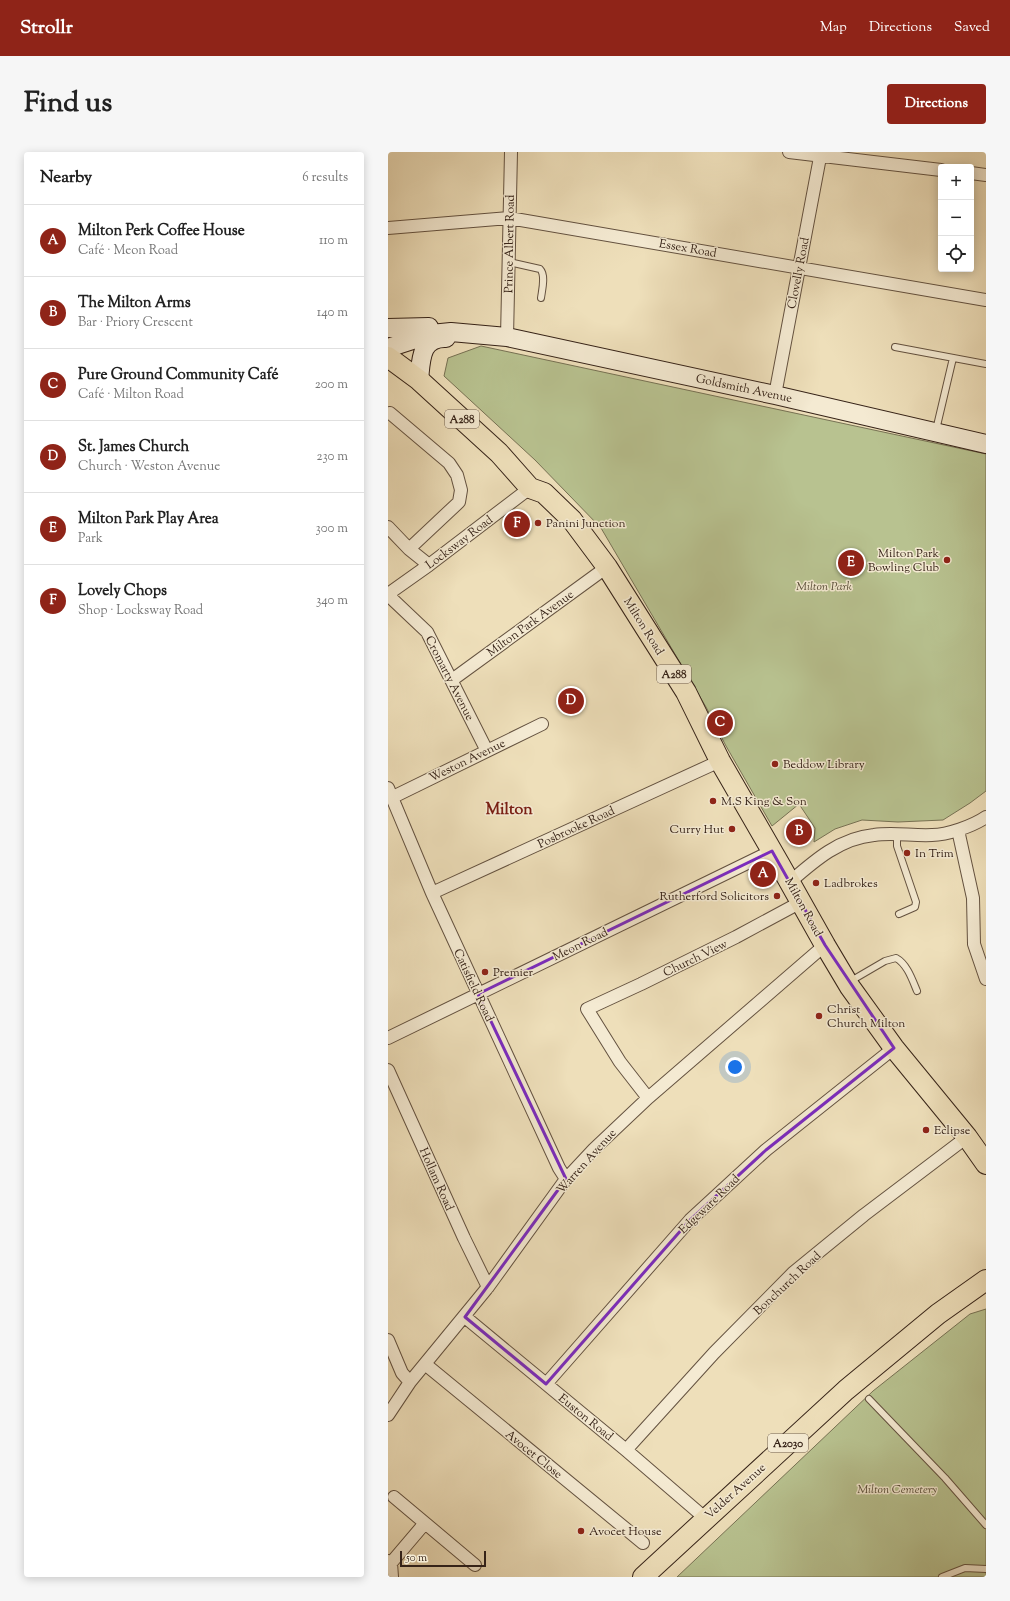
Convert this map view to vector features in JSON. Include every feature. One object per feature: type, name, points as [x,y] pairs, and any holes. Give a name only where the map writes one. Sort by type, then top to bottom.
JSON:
[{"type":"main road","name":"Goldsmith Avenue","points":[[389,330],[432,327],[480,330],[504,337],[775,395],[986,444]]},
{"type":"main road","name":"Goldsmith Avenue","points":[[388,348],[415,338],[431,334],[451,332],[504,337]]},
{"type":"main road","points":[[419,380],[422,353],[427,345],[434,340],[439,338],[504,337]]},
{"type":"main road","name":"Milton Road","points":[[388,357],[419,380],[499,453],[530,488],[544,493],[572,520],[607,567],[686,692],[720,761],[848,983],[894,1048],[967,1137],[986,1164]]},
{"type":"main road","name":"Velder Avenue","points":[[938,1314],[953,1291],[986,1266]]},
{"type":"main road","name":"Velder Avenue","points":[[643,1577],[705,1518],[846,1390],[938,1314],[986,1280]]},
{"type":"main road","name":"Velder Avenue","points":[[938,1314],[986,1291]]},
{"type":"street","name":"Prince Albert Road","points":[[504,337],[509,262],[511,152]]},
{"type":"street","points":[[789,152],[821,154],[938,170]]},
{"type":"street","name":"Clovelly Road","points":[[775,395],[821,154]]},
{"type":"street","points":[[974,173],[986,175]]},
{"type":"street","name":"Essex Road","points":[[388,228],[509,218],[986,300]]},
{"type":"street","points":[[390,413],[449,463],[457,475],[461,490],[459,502],[409,550]]},
{"type":"street","name":"Locksway Road","points":[[388,594],[429,565],[530,488]]},
{"type":"street","points":[[388,527],[409,550],[429,565]]},
{"type":"street","name":"Milton Park Avenue","points":[[452,680],[607,567]]},
{"type":"street","name":"Cromarty Avenue","points":[[388,594],[427,632],[487,751]]},
{"type":"street","name":"Weston Avenue","points":[[390,792],[487,751],[542,724]]},
{"type":"street","name":"Posbrooke Road","points":[[432,894],[720,761]]},
{"type":"street","name":"Catisfield Road","points":[[390,792],[432,894],[559,1168],[566,1179]]},
{"type":"street","points":[[790,882],[817,858],[844,843],[872,835],[897,834],[933,836],[958,830],[986,817]]},
{"type":"street","points":[[958,830],[973,898],[974,944],[986,979]]},
{"type":"street","name":"Meon Road","points":[[388,1038],[772,851]]},
{"type":"street","name":"Church View","points":[[648,1098],[620,1062],[587,1009],[736,937],[801,902]]},
{"type":"street","name":"Warren Avenue","points":[[388,1415],[410,1382],[465,1317],[488,1287],[566,1179],[594,1149],[648,1098],[825,945]]},
{"type":"street","name":"Edgeware Road","points":[[546,1384],[690,1220],[766,1150],[894,1048]]},
{"type":"street","name":"Hollam Road","points":[[388,1070],[464,1238],[488,1287]]},
{"type":"street","name":"Bonchurch Road","points":[[626,1450],[714,1353],[793,1273],[864,1215],[967,1137]]},
{"type":"street","name":"Euston Road","points":[[465,1317],[626,1450],[705,1518]]},
{"type":"street","points":[[388,1340],[402,1372],[410,1382]]},
{"type":"street","name":"Avocet Close","points":[[425,1364],[644,1543]]},
{"type":"street","points":[[394,1497],[475,1564]]},
{"type":"street","points":[[392,1577],[389,1562],[426,1523]]},
{"type":"lane","points":[[509,262],[540,269],[542,271],[544,276],[541,298]]},
{"type":"lane","points":[[895,347],[986,364]]},
{"type":"lane","points":[[936,432],[953,358]]},
{"type":"lane","points":[[897,834],[897,846],[916,902],[915,907],[899,914]]},
{"type":"lane","points":[[848,983],[885,961],[896,958],[906,967],[917,991]]},
{"type":"lane","points":[[869,1399],[945,1478],[986,1525]]},
{"type":"lane","points":[[942,1577],[965,1568],[986,1569]]},
{"type":"highlighted area","points":[[772,851],[825,945],[894,1048],[766,1150],[690,1220],[546,1384],[465,1317],[566,1179],[478,994]]},
{"type":"green space","name":"Milton Park","points":[[481,346],[986,454],[986,791],[943,820],[898,822],[862,820],[835,829],[814,842],[815,828],[799,804],[772,826],[726,746],[706,707],[601,528],[535,460],[444,376],[448,358]]},
{"type":"green space","name":"Milton Cemetery","points":[[986,1309],[986,1577],[677,1577],[873,1391],[970,1314]]},
{"type":"place","name":"Panini Junction","points":[[538,523]]},
{"type":"place","name":"Lovely Chops","points":[[517,524]]},
{"type":"place","name":"Milton Park Bowling Club","points":[[947,560]]},
{"type":"place","name":"Milton Park Play Area","points":[[851,563]]},
{"type":"place","name":"St. James Church","points":[[571,701]]},
{"type":"place","name":"Pure Ground Community Café","points":[[720,723]]},
{"type":"place","name":"Beddow Library","points":[[775,764]]},
{"type":"place","name":"M.S King & Son","points":[[713,801]]},
{"type":"place","name":"Curry Hut","points":[[732,829]]},
{"type":"place","name":"The Milton Arms","points":[[799,832]]},
{"type":"place","name":"In Trim","points":[[907,853]]},
{"type":"place","name":"Milton Perk Coffee House","points":[[763,874]]},
{"type":"place","name":"Ladbrokes","points":[[816,883]]},
{"type":"place","name":"Rutherford Solicitors","points":[[777,896]]},
{"type":"place","name":"Premier","points":[[485,972]]},
{"type":"place","name":"Christ Church Milton","points":[[819,1016]]},
{"type":"place","name":"Eclipse","points":[[926,1130]]},
{"type":"place","name":"Avocet House","points":[[581,1531]]},
{"type":"district","name":"Milton","points":[[509,808]]}]
